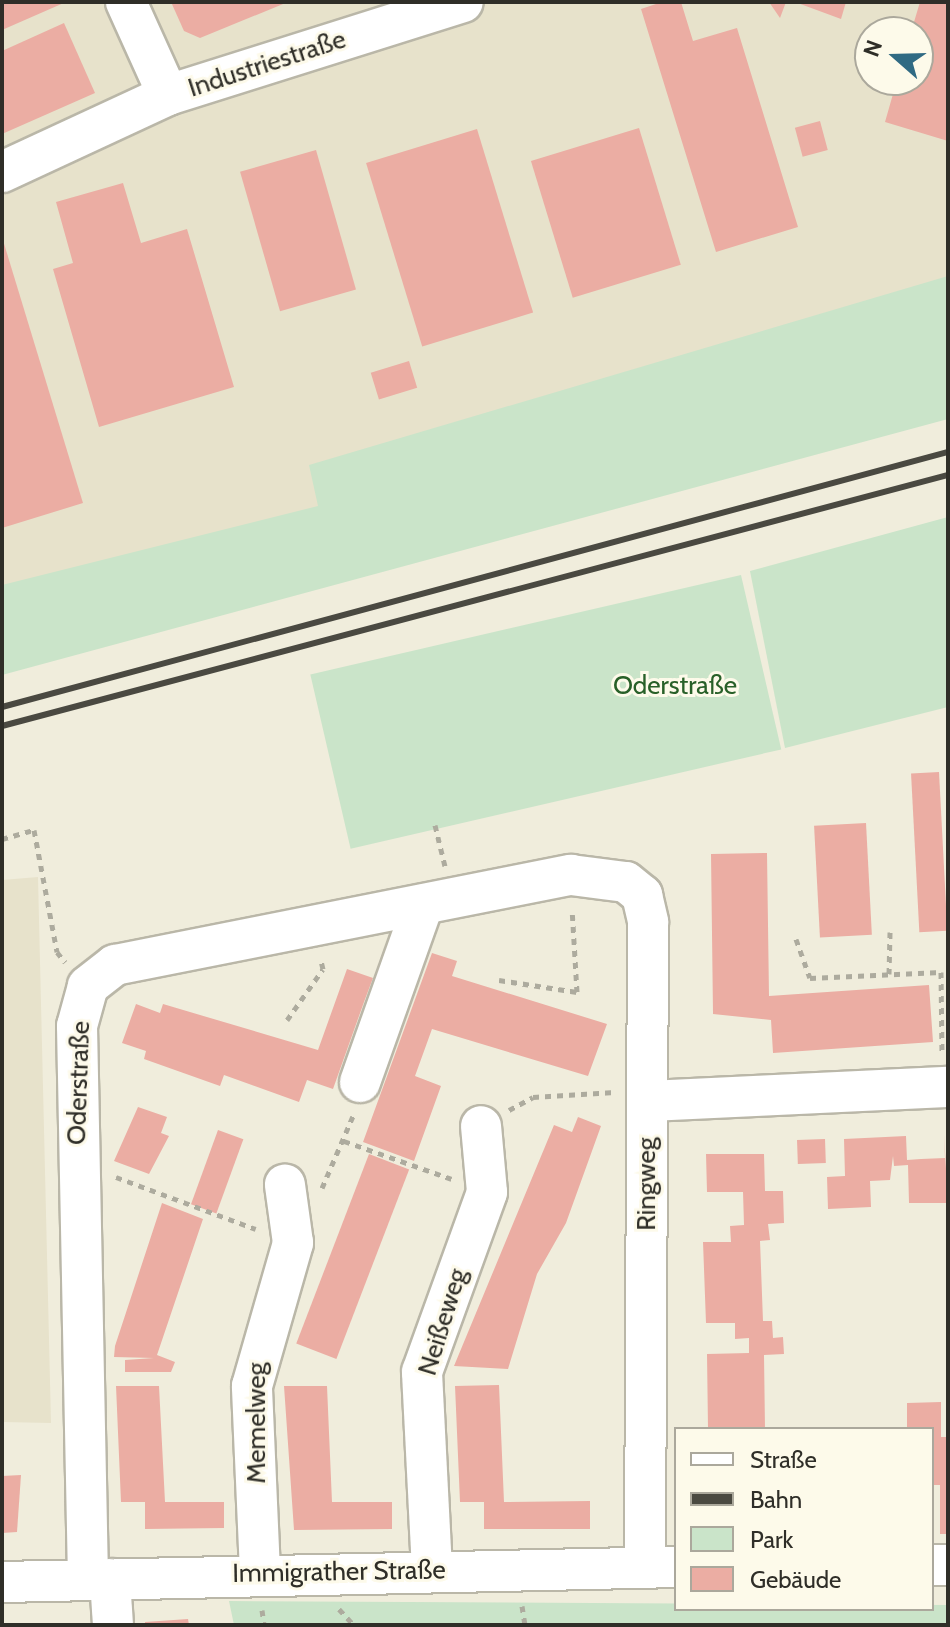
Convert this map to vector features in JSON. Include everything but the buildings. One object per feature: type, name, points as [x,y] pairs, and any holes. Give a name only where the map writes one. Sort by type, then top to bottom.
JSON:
[{"type":"street","name":"Industriestraße","points":[[126,2],[168,95],[463,2]]},
{"type":"street","points":[[2,172],[168,95]]},
{"type":"street","name":"Oderstraße","points":[[113,1625],[99,1579],[77,1163],[77,1026],[88,986],[115,965],[571,875],[610,876],[642,895],[648,1095]]},
{"type":"street","points":[[360,1082],[423,905]]},
{"type":"street","name":"Ringweg","points":[[660,1568],[648,1095],[945,1087]]},
{"type":"street","name":"Neißeweg","points":[[432,1570],[422,1372],[487,1192],[481,1126]]},
{"type":"street","name":"Memelweg","points":[[260,1572],[252,1386],[293,1243],[285,1185]]},
{"type":"street","name":"Immigrather Straße","points":[[2,1582],[260,1572],[660,1568]]},
{"type":"path","points":[[2,839],[34,830],[57,952],[88,986]]},
{"type":"path","points":[[499,980],[577,992],[571,875]]},
{"type":"path","points":[[287,1020],[323,969],[313,926]]},
{"type":"path","points":[[889,974],[890,932]]},
{"type":"path","points":[[796,939],[810,978],[941,972],[945,1087]]},
{"type":"path","points":[[481,1126],[533,1097],[648,1095]]},
{"type":"path","points":[[344,1141],[487,1192]]},
{"type":"path","points":[[77,1163],[293,1243]]},
{"type":"shaded area","points":[[2,2],[948,2],[948,391],[2,652]]},
{"type":"shaded area","points":[[38,877],[51,1423],[2,1422],[2,880]]},
{"type":"green space","points":[[948,276],[948,419],[2,675],[2,585],[318,506],[309,465]]},
{"type":"green space","points":[[948,517],[948,707],[785,748],[750,571]]},
{"type":"green space","name":"Oderstraße","points":[[741,575],[781,749],[351,849],[310,674]]},
{"type":"green space","points":[[229,1601],[674,1603],[674,1611],[934,1611],[934,1605],[948,1605],[948,1625],[234,1625]]},
{"type":"railway","points":[[2,707],[948,452]]},
{"type":"railway","points":[[2,726],[948,475]]}]
